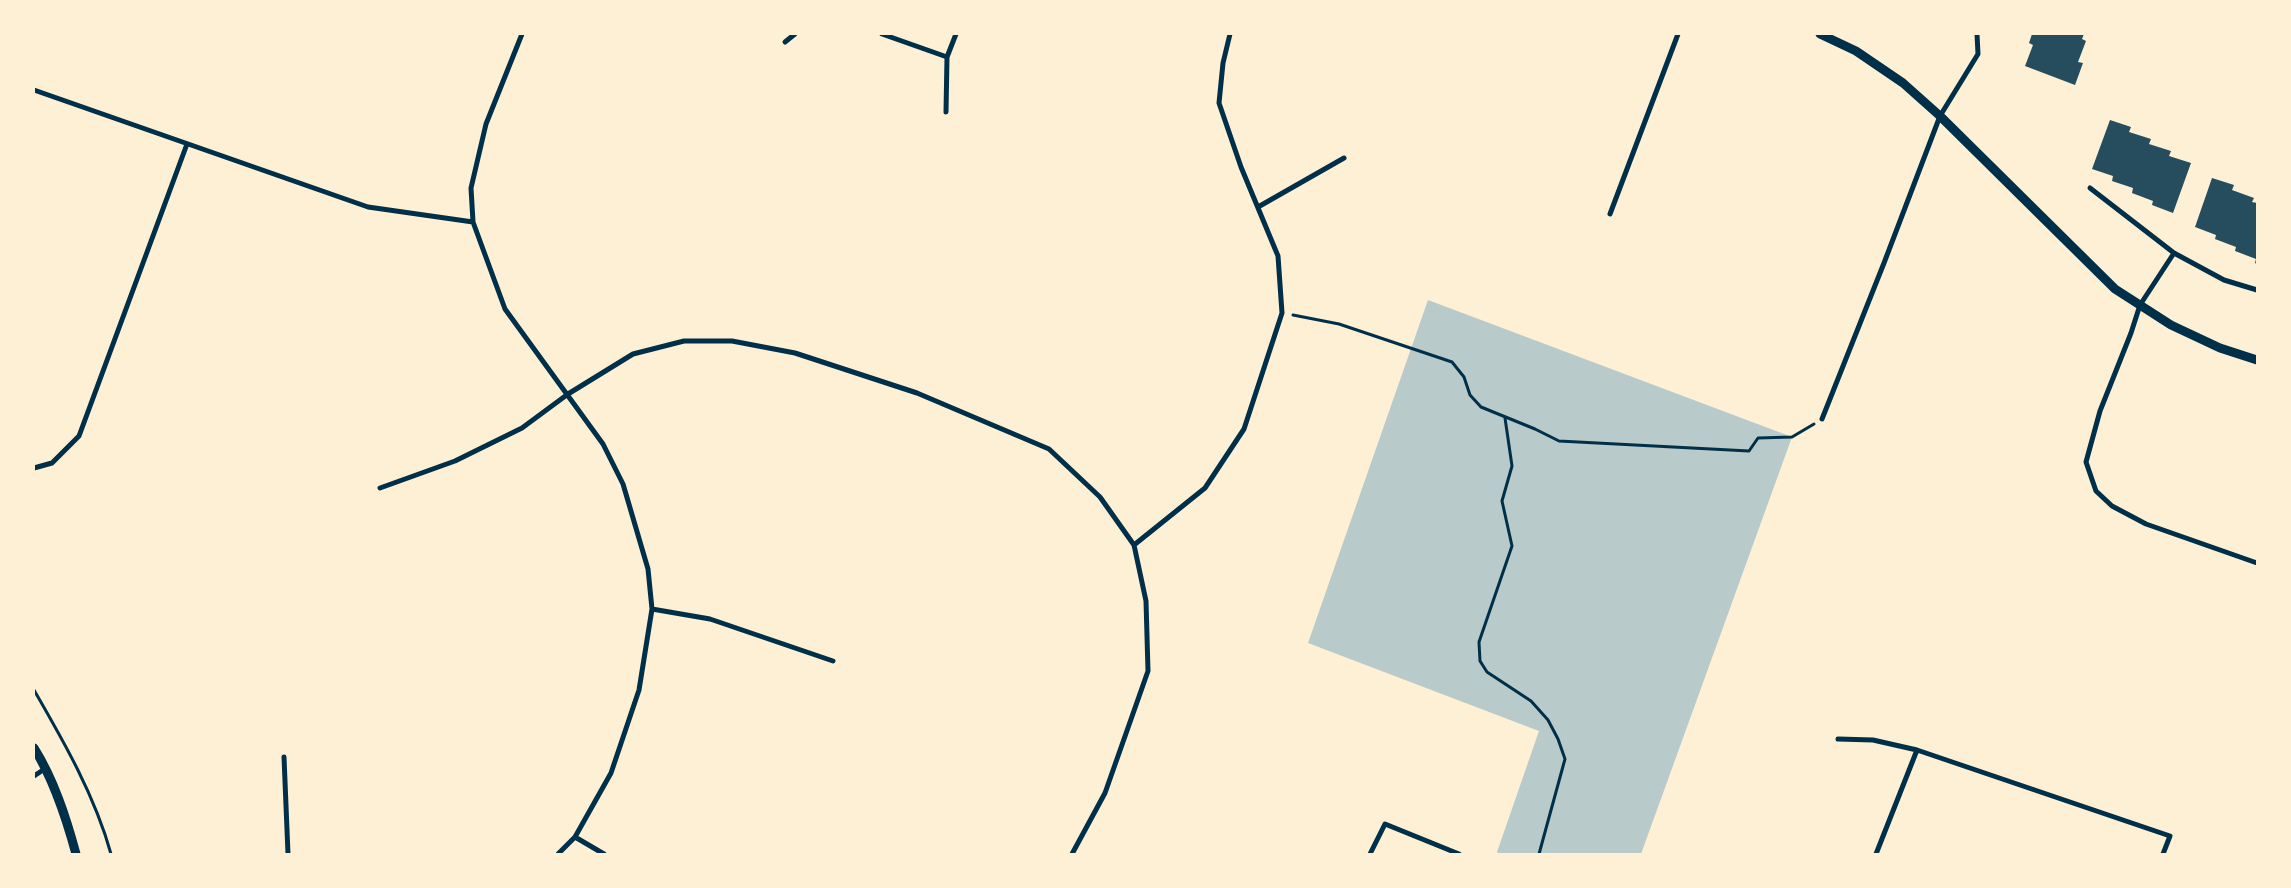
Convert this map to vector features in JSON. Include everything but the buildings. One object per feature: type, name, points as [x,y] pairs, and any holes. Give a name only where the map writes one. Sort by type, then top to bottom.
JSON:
[{"type":"street","points":[[522,34],[486,124],[471,188],[473,222],[505,308],[603,444],[624,484],[648,569],[652,609],[639,690],[611,773],[575,836],[558,854]]},
{"type":"street","points":[[786,42],[795,34]]},
{"type":"street","points":[[882,34],[947,57]]},
{"type":"street","points":[[946,112],[947,57],[956,34]]},
{"type":"street","points":[[1134,545],[1205,488],[1244,429],[1282,313],[1278,256],[1240,167],[1219,103],[1223,64],[1230,34]]},
{"type":"street","points":[[1610,214],[1678,34]]},
{"type":"street","points":[[1820,34],[1856,50],[1903,82],[1940,116],[2115,289],[2179,329],[2220,348],[2257,360]]},
{"type":"street","points":[[1822,419],[1940,116],[1978,54],[1976,34]]},
{"type":"street","points":[[34,90],[368,207],[473,222]]},
{"type":"street","points":[[34,468],[52,464],[79,436],[187,144]]},
{"type":"street","points":[[1258,207],[1344,158]]},
{"type":"street","points":[[2090,188],[2174,253],[2224,280],[2257,290]]},
{"type":"street","points":[[2174,253],[2140,305],[2100,411],[2086,462],[2096,491],[2112,506],[2146,524],[2257,563]]},
{"type":"street","points":[[380,488],[455,461],[522,428],[568,394],[633,354],[684,341],[732,341],[795,353],[917,393],[1050,449],[1100,497],[1134,545],[1146,601],[1148,670],[1105,793],[1072,854]]},
{"type":"street","points":[[652,609],[710,619],[833,661]]},
{"type":"street","points":[[1838,739],[1873,740],[1917,750],[2170,836],[2163,854]]},
{"type":"street","points":[[34,748],[47,768],[76,854]]},
{"type":"street","points":[[1876,854],[1917,750]]},
{"type":"street","points":[[284,758],[288,854]]},
{"type":"street","points":[[34,776],[47,768]]},
{"type":"street","points":[[1370,854],[1385,824],[1459,854]]},
{"type":"street","points":[[575,836],[604,854]]},
{"type":"path","points":[[1282,313],[1339,324],[1452,362],[1464,377],[1470,394],[1481,407],[1559,441],[1749,451],[1758,438],[1792,437],[1822,419]]},
{"type":"path","points":[[1505,418],[1512,466],[1502,501],[1512,546],[1478,642],[1480,661],[1487,672],[1531,701],[1548,720],[1558,739],[1565,759],[1539,854]]},
{"type":"path","points":[[34,690],[81,778],[106,835],[111,854]]},
{"type":"shaded area","points":[[1428,300],[1792,437],[1641,854],[1500,854],[1497,852],[1539,731],[1308,643]]}]
